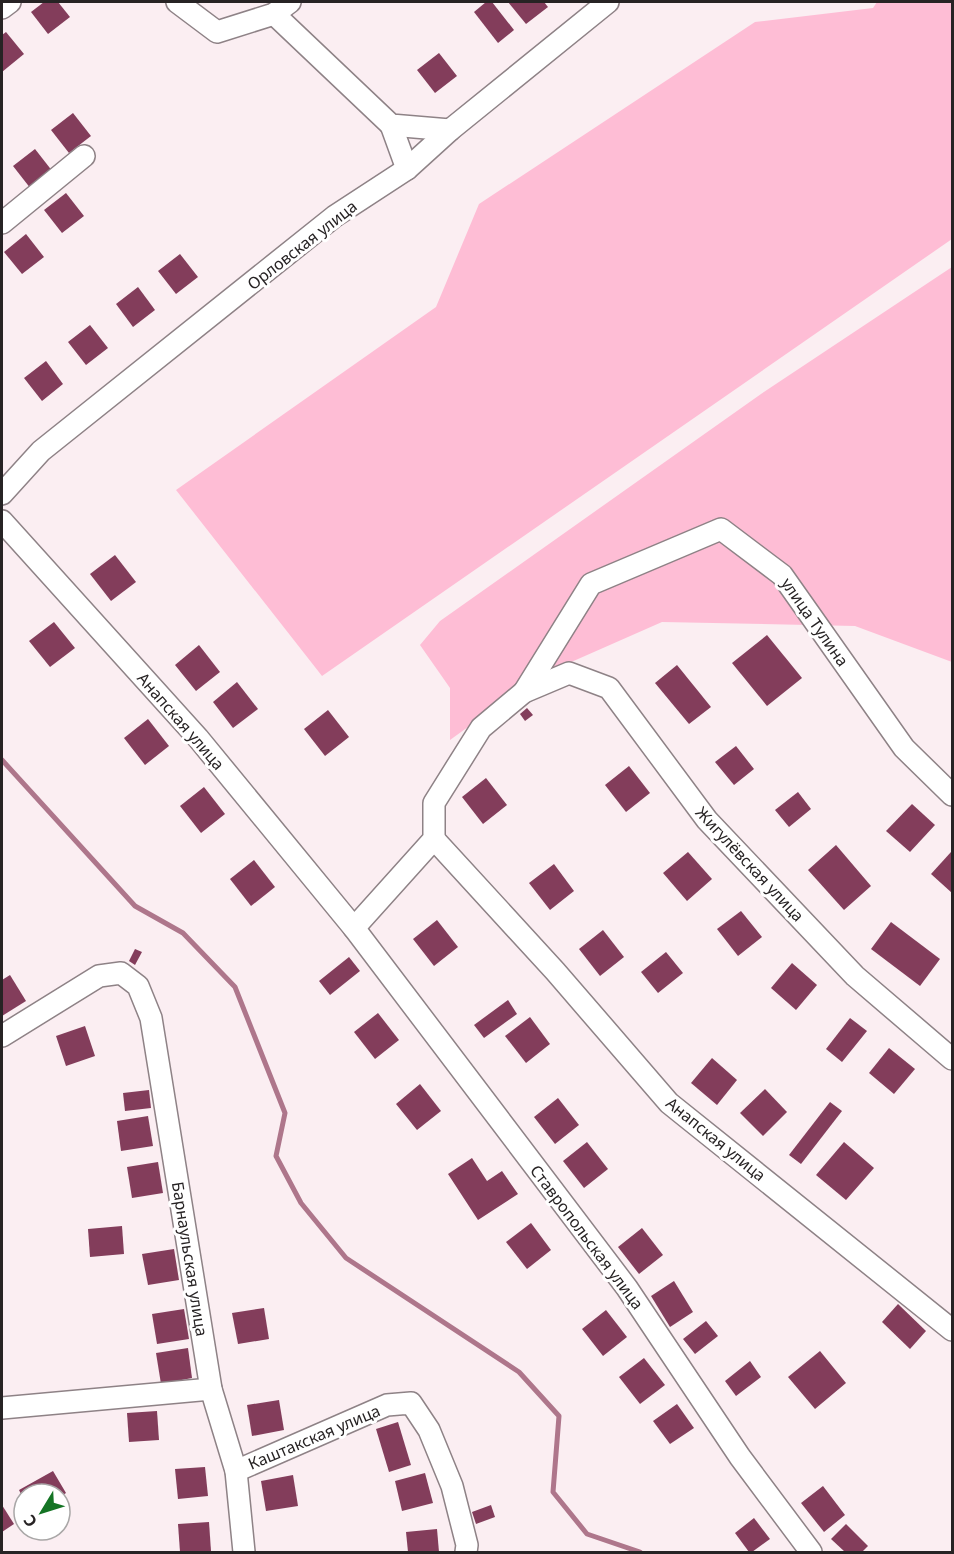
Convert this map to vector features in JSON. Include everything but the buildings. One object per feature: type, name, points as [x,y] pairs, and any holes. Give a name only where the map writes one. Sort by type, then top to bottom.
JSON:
[{"type":"street","points":[[2,8],[10,2]]},
{"type":"street","points":[[177,2],[217,32],[282,8],[391,125],[406,168]]},
{"type":"street","name":"Орловская улица","points":[[2,494],[41,451],[335,216],[406,168],[608,2]]},
{"type":"street","points":[[391,125],[450,130]]},
{"type":"street","points":[[2,224],[84,156]]},
{"type":"street","name":"Анапская улица","points":[[2,521],[198,738],[354,928]]},
{"type":"street","name":"улица Тулина","points":[[524,692],[591,584],[722,530],[782,575],[904,748],[952,795]]},
{"type":"street","name":"Жигулёвская улица","points":[[524,692],[569,674],[609,688],[707,820],[855,975],[952,1059]]},
{"type":"street","points":[[354,928],[434,839],[434,803],[481,728],[524,692]]},
{"type":"street","name":"Анапская улица","points":[[434,839],[555,971],[669,1103],[952,1330]]},
{"type":"street","name":"Ставропольская улица","points":[[354,928],[627,1288],[740,1457],[811,1552]]},
{"type":"street","name":"Барнаульская улица","points":[[2,1036],[99,976],[121,973],[138,986],[152,1018],[211,1389],[236,1471],[244,1552]]},
{"type":"street","points":[[2,1408],[211,1389]]},
{"type":"street","name":"Каштакская улица","points":[[236,1471],[387,1405],[411,1403],[429,1430],[452,1486],[467,1545],[466,1552]]},
{"type":"shaded area","points":[[877,2],[952,2],[952,239],[322,676],[176,490],[436,307],[479,204],[755,22],[873,8]]},
{"type":"shaded area","points":[[952,267],[952,662],[855,626],[662,622],[569,663],[508,698],[450,740],[450,688],[420,645],[440,621],[761,394]]},
{"type":"waterway","points":[[2,760],[135,906],[183,933],[235,987],[285,1113],[276,1156],[301,1203],[346,1258],[519,1372],[559,1416],[553,1492],[587,1534],[640,1552]]}]
